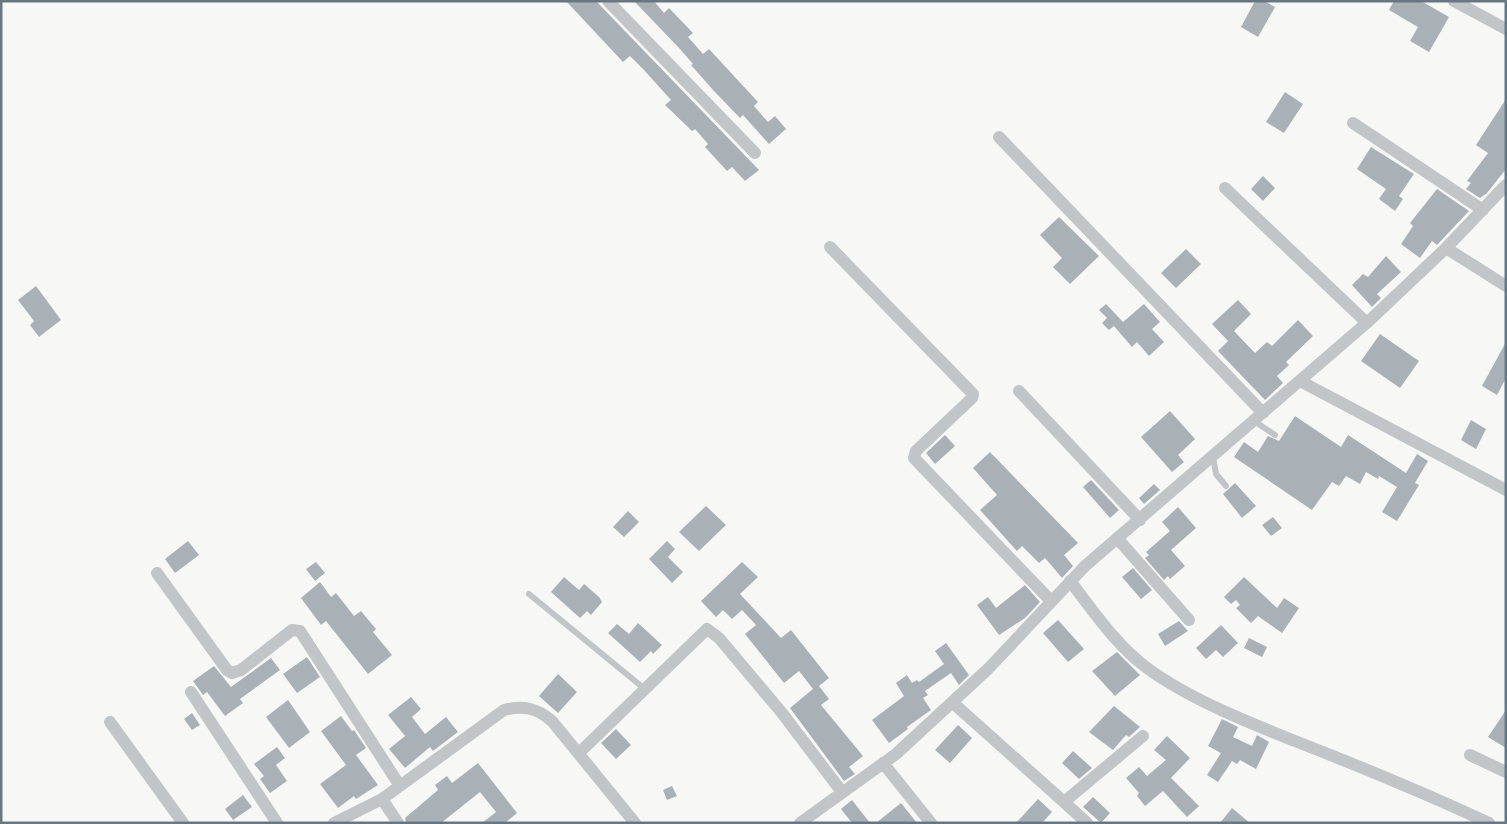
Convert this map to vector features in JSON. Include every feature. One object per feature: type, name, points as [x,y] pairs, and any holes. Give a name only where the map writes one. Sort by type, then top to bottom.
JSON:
[{"type":"street","points":[[608,1],[755,153]]},
{"type":"street","points":[[1454,1],[1506,29]]},
{"type":"street","points":[[1353,123],[1483,210]]},
{"type":"street","points":[[998,137],[1259,417]]},
{"type":"street","points":[[800,823],[814,819],[842,792],[896,754],[988,669],[1070,581],[1117,538],[1367,323],[1446,248],[1506,185]]},
{"type":"street","points":[[1225,188],[1367,323]]},
{"type":"street","points":[[830,247],[973,394],[969,401],[916,451],[914,458],[1051,601]]},
{"type":"street","points":[[1446,248],[1506,286]]},
{"type":"street","points":[[1300,381],[1506,490]]},
{"type":"street","points":[[1019,391],[1140,520]]},
{"type":"street","points":[[1117,538],[1189,620]]},
{"type":"street","points":[[157,572],[227,670],[232,673],[241,670],[289,632],[295,629],[300,631],[400,786]]},
{"type":"street","points":[[1070,581],[1127,651],[1162,678],[1244,721],[1441,801],[1489,823]]},
{"type":"street","points":[[579,753],[646,690],[697,637],[708,629],[782,713],[842,792]]},
{"type":"street","points":[[191,692],[277,823]]},
{"type":"street","points":[[952,702],[1087,823]]},
{"type":"street","points":[[334,823],[382,799],[475,730],[504,710],[514,707],[530,708],[544,715],[579,753],[635,823]]},
{"type":"street","points":[[110,722],[183,823]]},
{"type":"street","points":[[1064,802],[1143,736]]},
{"type":"street","points":[[1470,756],[1506,772]]},
{"type":"street","points":[[883,763],[931,823]]},
{"type":"street","points":[[382,799],[398,823]]},
{"type":"lane","points":[[1259,417],[1275,435]]},
{"type":"lane","points":[[1213,457],[1216,474],[1226,486]]},
{"type":"lane","points":[[529,594],[646,690]]},
{"type":"building","points":[[566,1],[596,1],[759,170],[745,181],[732,167],[727,171],[705,147],[708,144],[695,129],[692,131],[665,105],[671,100],[644,70],[630,56],[623,62]]},
{"type":"building","points":[[634,1],[654,1],[664,13],[669,8],[693,33],[688,37],[703,54],[709,49],[758,102],[754,106],[768,122],[775,116],[786,129],[769,144],[743,115],[740,118],[713,90],[680,49]]},
{"type":"building","points":[[1255,1],[1264,1],[1275,7],[1258,37],[1241,27]]},
{"type":"building","points":[[1394,1],[1421,1],[1449,17],[1429,52],[1410,41],[1418,27],[1389,10]]},
{"type":"building","points":[[1285,92],[1303,104],[1284,133],[1266,122]]},
{"type":"building","points":[[1506,99],[1506,169],[1487,193],[1480,198],[1466,189],[1471,183],[1467,181],[1488,153],[1476,145]]},
{"type":"building","points":[[1371,147],[1414,174],[1399,196],[1403,199],[1395,211],[1379,199],[1386,189],[1357,169]]},
{"type":"building","points":[[1263,176],[1275,188],[1263,201],[1251,189]]},
{"type":"building","points":[[1437,189],[1469,211],[1437,245],[1432,241],[1420,258],[1401,244],[1413,226],[1410,223]]},
{"type":"building","points":[[1059,217],[1099,256],[1070,284],[1053,267],[1062,258],[1040,235]]},
{"type":"building","points":[[1186,249],[1201,264],[1176,288],[1161,273]]},
{"type":"building","points":[[1386,256],[1401,272],[1377,294],[1381,298],[1372,307],[1352,285],[1363,274],[1368,277]]},
{"type":"building","points":[[36,286],[61,320],[39,337],[30,325],[34,321],[18,300]]},
{"type":"building","points":[[1238,300],[1251,314],[1234,331],[1255,353],[1267,342],[1272,346],[1298,320],[1313,336],[1286,362],[1289,365],[1277,376],[1283,383],[1265,400],[1218,351],[1228,341],[1212,324]]},
{"type":"building","points":[[1106,304],[1123,322],[1144,304],[1160,322],[1152,329],[1164,342],[1149,356],[1137,342],[1132,347],[1114,326],[1109,330],[1102,323],[1107,318],[1099,310]]},
{"type":"building","points":[[1380,334],[1419,361],[1400,388],[1361,361]]},
{"type":"building","points":[[1506,342],[1506,378],[1497,395],[1482,386]]},
{"type":"building","points":[[1170,411],[1195,439],[1178,455],[1184,462],[1172,472],[1141,437]]},
{"type":"building","points":[[1295,416],[1341,447],[1348,435],[1406,473],[1417,454],[1428,461],[1415,483],[1419,485],[1397,521],[1382,512],[1397,487],[1379,476],[1378,479],[1366,472],[1360,484],[1346,476],[1339,486],[1332,482],[1312,510],[1234,457],[1244,442],[1258,452],[1268,436],[1279,441]]},
{"type":"building","points":[[1471,420],[1486,429],[1476,449],[1461,440]]},
{"type":"building","points":[[945,435],[955,446],[935,464],[926,453]]},
{"type":"building","points":[[990,452],[1078,543],[1064,555],[1073,566],[1062,578],[1045,558],[1039,563],[1022,546],[1017,551],[980,510],[997,495],[973,468]]},
{"type":"building","points":[[1091,480],[1119,510],[1110,518],[1083,487]]},
{"type":"building","points":[[1235,483],[1256,506],[1242,518],[1223,494]]},
{"type":"building","points":[[1154,484],[1160,490],[1144,504],[1139,498]]},
{"type":"building","points":[[706,506],[726,525],[699,551],[679,532]]},
{"type":"building","points":[[1178,507],[1196,528],[1171,550],[1185,566],[1170,579],[1168,576],[1164,580],[1145,558],[1149,555],[1146,552],[1170,531],[1162,522]]},
{"type":"building","points":[[628,511],[639,522],[624,537],[613,527]]},
{"type":"building","points":[[1273,517],[1282,528],[1271,536],[1262,525]]},
{"type":"building","points":[[188,541],[199,555],[175,573],[165,559]]},
{"type":"building","points":[[667,541],[675,549],[668,557],[683,572],[672,583],[649,559]]},
{"type":"building","points":[[316,562],[325,573],[315,581],[306,569]]},
{"type":"building","points":[[742,562],[758,577],[740,594],[781,638],[791,630],[829,678],[819,686],[829,699],[821,705],[863,756],[849,767],[855,774],[844,781],[790,708],[813,689],[799,671],[784,683],[745,634],[756,625],[742,610],[732,619],[723,610],[716,617],[701,601]]},
{"type":"building","points":[[1133,568],[1152,590],[1141,599],[1122,577]]},
{"type":"building","points":[[564,577],[579,590],[584,584],[599,597],[602,602],[591,615],[587,611],[580,618],[551,592]]},
{"type":"building","points":[[1244,577],[1277,608],[1284,598],[1299,608],[1282,633],[1258,616],[1251,623],[1236,608],[1240,605],[1236,600],[1231,604],[1224,597]]},
{"type":"building","points":[[320,582],[331,597],[336,593],[354,616],[361,611],[376,629],[373,632],[392,655],[368,674],[326,621],[321,625],[301,598]]},
{"type":"building","points":[[1025,585],[1040,602],[1025,618],[999,635],[977,605],[988,597],[996,608]]},
{"type":"building","points":[[1058,620],[1084,649],[1068,662],[1043,633]]},
{"type":"building","points":[[1179,621],[1188,631],[1165,646],[1158,634]]},
{"type":"building","points":[[638,623],[662,645],[653,654],[651,651],[640,662],[608,633],[617,624],[629,634]]},
{"type":"building","points":[[1221,625],[1238,643],[1223,657],[1216,650],[1206,659],[1196,648]]},
{"type":"building","points":[[1249,638],[1267,647],[1262,657],[1244,648]]},
{"type":"building","points":[[946,643],[969,675],[959,685],[951,673],[925,691],[928,695],[923,698],[931,710],[889,743],[872,720],[904,696],[896,683],[907,675],[912,683],[917,680],[919,682],[944,664],[935,651]]},
{"type":"building","points":[[1117,652],[1140,675],[1115,696],[1092,671]]},
{"type":"building","points":[[307,657],[320,677],[297,693],[283,674]]},
{"type":"building","points":[[271,658],[280,670],[240,699],[243,703],[225,716],[207,692],[203,695],[193,681],[214,666],[231,687]]},
{"type":"building","points":[[558,674],[577,692],[558,713],[539,696]]},
{"type":"building","points":[[411,697],[421,709],[412,717],[425,734],[446,717],[458,732],[433,751],[430,747],[405,768],[389,749],[405,736],[388,715]]},
{"type":"building","points":[[288,700],[310,732],[289,748],[266,717]]},
{"type":"building","points":[[1114,706],[1140,727],[1129,737],[1126,735],[1113,750],[1089,732]]},
{"type":"building","points":[[1506,710],[1506,748],[1488,737]]},
{"type":"building","points":[[192,713],[200,725],[192,730],[184,719]]},
{"type":"building","points":[[341,716],[352,731],[354,730],[366,748],[356,755],[378,785],[356,799],[354,796],[338,808],[320,784],[346,765],[321,731]]},
{"type":"building","points":[[1222,719],[1238,727],[1233,737],[1252,746],[1257,735],[1269,742],[1256,769],[1240,760],[1237,764],[1232,761],[1218,782],[1207,775],[1221,753],[1208,746]]},
{"type":"building","points":[[958,725],[972,738],[950,763],[935,750]]},
{"type":"building","points":[[616,729],[631,745],[616,759],[601,743]]},
{"type":"building","points":[[1167,736],[1190,758],[1171,778],[1199,806],[1187,817],[1163,791],[1145,806],[1137,796],[1139,793],[1126,778],[1139,767],[1147,776],[1166,760],[1154,750]]},
{"type":"building","points":[[277,747],[285,758],[276,765],[287,781],[270,793],[260,779],[264,776],[254,764]]},
{"type":"building","points":[[1073,751],[1092,768],[1079,779],[1062,763]]},
{"type":"building","points":[[478,763],[517,813],[505,823],[482,823],[496,812],[480,792],[441,823],[406,823],[405,818],[438,790],[435,785],[447,776],[452,783]]},
{"type":"building","points":[[672,786],[677,796],[667,800],[663,790]]},
{"type":"building","points":[[243,795],[252,807],[233,820],[225,809]]},
{"type":"building","points":[[1093,797],[1110,813],[1101,823],[1083,807]]},
{"type":"building","points":[[1038,799],[1052,812],[1042,823],[1016,823]]},
{"type":"building","points":[[852,800],[870,823],[852,823],[841,809]]},
{"type":"building","points":[[901,803],[917,823],[876,823]]},
{"type":"building","points":[[1232,808],[1250,823],[1220,823]]}]
